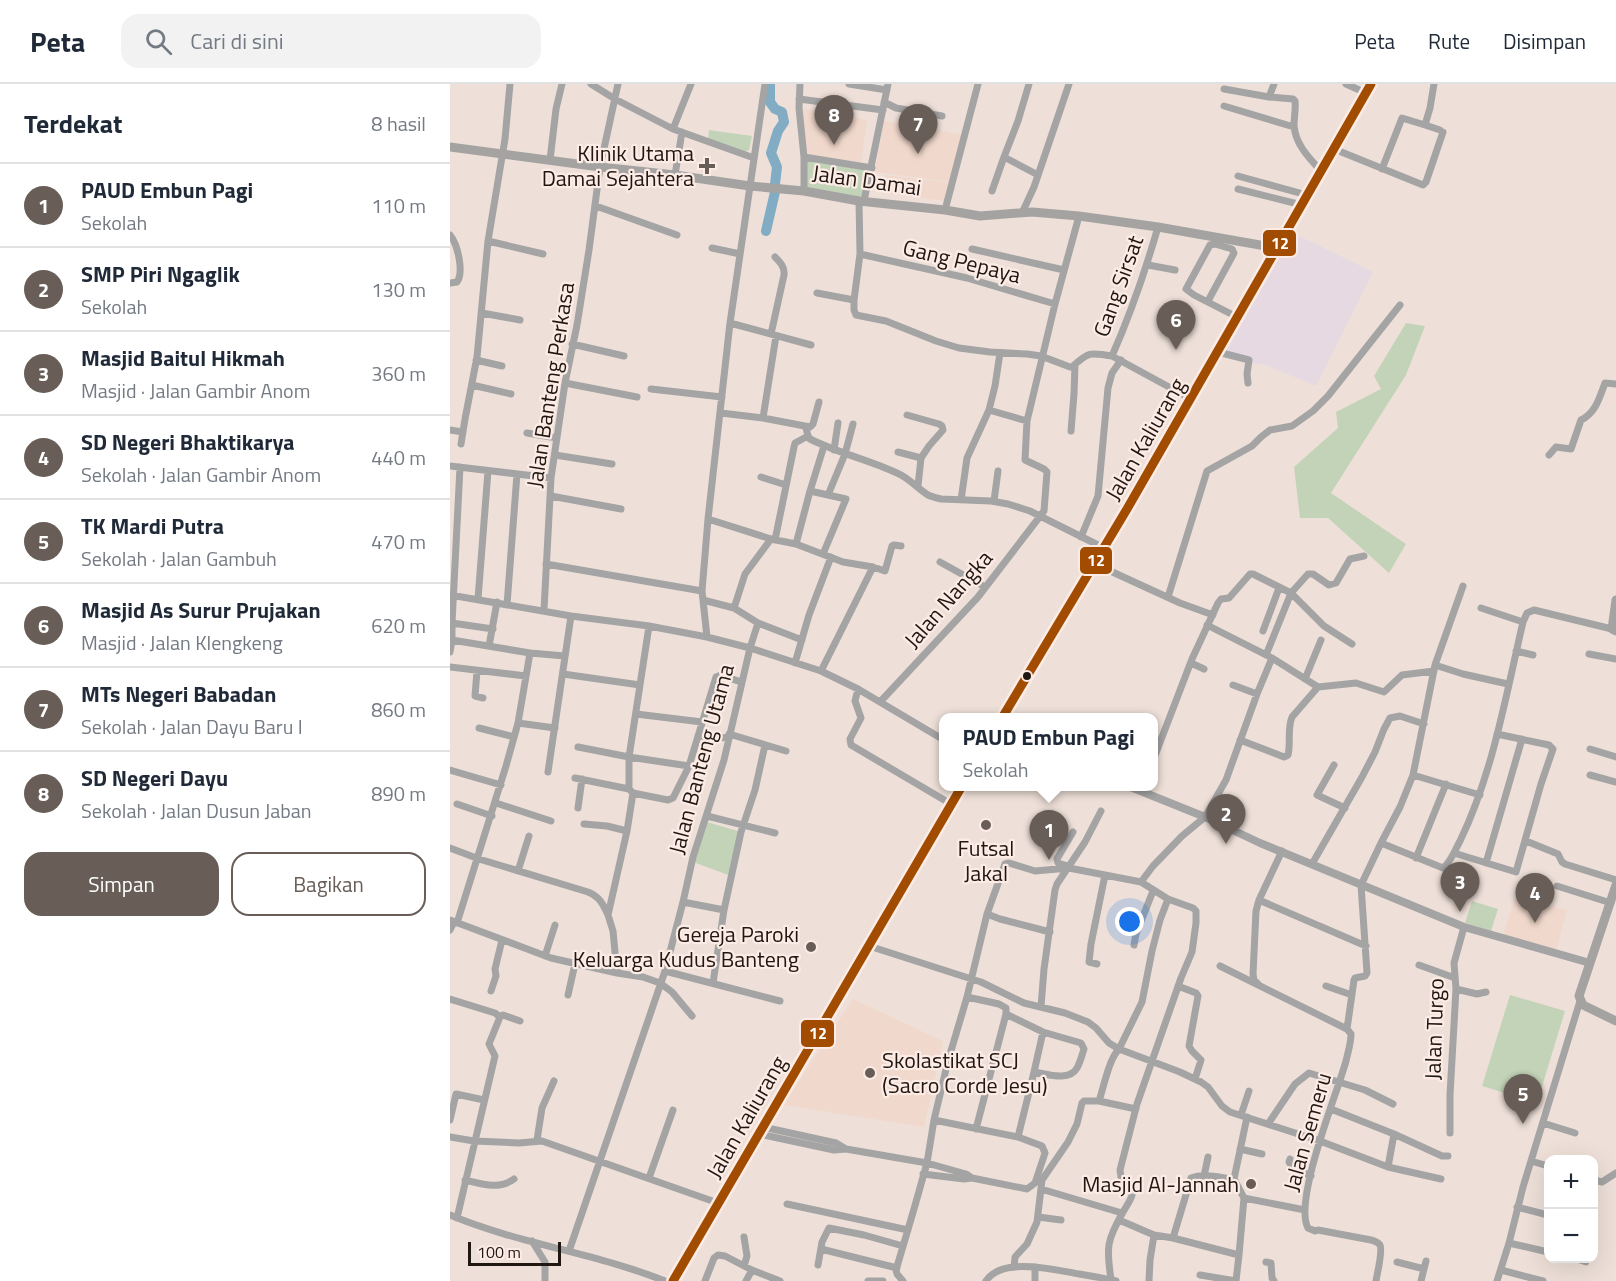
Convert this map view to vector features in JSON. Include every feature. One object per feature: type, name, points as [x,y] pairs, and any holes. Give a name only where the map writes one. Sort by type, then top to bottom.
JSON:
[{"type":"main road","name":"Jalan Kaliurang","points":[[1004,713],[1191,399],[1368,88]]},
{"type":"main road","name":"Jalan Damai","points":[[450,147],[804,191],[980,216],[1041,212],[1079,216],[1277,248]]},
{"type":"main road","points":[[1614,630],[1616,600]]},
{"type":"main road","name":"Jalan Kaliurang","points":[[673,1281],[959,791]]},
{"type":"main road","points":[[1614,894],[1579,993],[1583,1005],[1615,1020]]},
{"type":"street","points":[[461,444],[476,360],[488,241],[507,128],[510,84]]},
{"type":"street","points":[[550,160],[556,109],[562,84]]},
{"type":"street","points":[[591,84],[673,129],[754,158]]},
{"type":"street","name":"Jalan Banteng Perkasa","points":[[544,610],[551,478],[565,383],[580,310],[600,167],[618,84]]},
{"type":"street","points":[[673,129],[692,84]]},
{"type":"street","name":"Jalan Banteng Utama","points":[[569,1251],[665,971],[693,857],[724,760],[750,648],[707,637],[702,591],[730,323],[765,84]]},
{"type":"street","points":[[800,84],[804,191]]},
{"type":"street","points":[[849,84],[888,87],[872,168],[862,201],[861,254],[854,300],[856,315],[886,321],[959,348],[1041,356],[1070,368],[1084,356],[1090,354],[1112,356],[1191,399]]},
{"type":"street","points":[[945,210],[978,84]]},
{"type":"street","points":[[992,191],[1029,84]]},
{"type":"street","points":[[1022,213],[1034,187],[1069,84]]},
{"type":"street","points":[[1269,97],[1274,84]]},
{"type":"street","points":[[1346,84],[1368,88]]},
{"type":"street","points":[[1425,125],[1434,84]]},
{"type":"street","points":[[1224,89],[1294,100],[1296,111],[1294,127],[1302,149],[1321,171]]},
{"type":"street","points":[[799,99],[884,106],[942,116]]},
{"type":"street","points":[[1224,106],[1294,127]]},
{"type":"street","points":[[1334,149],[1382,169],[1419,184],[1425,184],[1442,131],[1402,118],[1382,169]]},
{"type":"street","points":[[675,175],[682,132]]},
{"type":"street","points":[[804,157],[872,168]]},
{"type":"street","points":[[1004,157],[1038,175]]},
{"type":"street","points":[[1238,176],[1305,200]]},
{"type":"street","points":[[1238,189],[1305,200]]},
{"type":"street","points":[[596,206],[677,235]]},
{"type":"street","points":[[1040,517],[1044,511],[1047,472],[1025,460],[1027,421],[1054,304],[1079,216]]},
{"type":"street","name":"Gang Sirsat","points":[[1112,356],[1138,294],[1158,227]]},
{"type":"street","points":[[450,235],[457,249],[460,278],[457,282],[450,283]]},
{"type":"street","points":[[488,241],[543,254]]},
{"type":"street","points":[[1208,301],[1234,253],[1232,249],[1215,244],[1210,245],[1186,291],[1237,317]]},
{"type":"street","points":[[712,248],[740,254]]},
{"type":"street","points":[[972,249],[1064,270]]},
{"type":"street","name":"Gang Pepaya","points":[[861,254],[967,278],[1054,304]]},
{"type":"street","points":[[763,418],[784,275],[781,263],[775,257]]},
{"type":"street","points":[[1148,265],[1174,270]]},
{"type":"street","points":[[817,293],[854,300]]},
{"type":"street","points":[[1168,597],[1207,471],[1252,446],[1270,430],[1292,426],[1313,411],[1328,396],[1400,305]]},
{"type":"street","points":[[482,313],[520,320]]},
{"type":"street","points":[[730,323],[811,345]]},
{"type":"street","points":[[572,344],[624,356]]},
{"type":"street","points":[[1218,352],[1249,360],[1248,383]]},
{"type":"street","points":[[960,500],[968,454],[989,410],[1000,353]]},
{"type":"street","points":[[476,360],[502,366]]},
{"type":"street","points":[[1082,537],[1098,496],[1108,388],[1112,373],[1121,360]]},
{"type":"street","points":[[1071,431],[1075,365]]},
{"type":"street","points":[[565,383],[637,397]]},
{"type":"street","points":[[1549,455],[1556,447],[1571,449],[1581,420],[1587,418],[1596,407],[1605,383],[1616,384]]},
{"type":"street","points":[[472,386],[511,394]]},
{"type":"street","points":[[651,389],[722,396]]},
{"type":"street","points":[[721,412],[763,418],[806,428],[813,424],[819,402]]},
{"type":"street","points":[[989,410],[1027,421]]},
{"type":"street","points":[[907,415],[939,424],[943,430],[921,458],[922,490]]},
{"type":"street","points":[[834,450],[838,423]]},
{"type":"street","points":[[828,495],[845,454],[853,424]]},
{"type":"street","points":[[806,428],[810,439],[900,474],[922,490],[941,499],[994,501],[1030,511],[1104,548]]},
{"type":"street","points":[[450,430],[463,432]]},
{"type":"street","points":[[527,433],[557,438]]},
{"type":"street","points":[[734,608],[745,574],[773,539],[795,443],[808,436]]},
{"type":"street","points":[[796,544],[824,446]]},
{"type":"street","points":[[898,452],[921,458]]},
{"type":"street","points":[[555,455],[612,464]]},
{"type":"street","points":[[450,466],[551,478]]},
{"type":"street","points":[[450,652],[460,467]]},
{"type":"street","points":[[478,599],[488,471]]},
{"type":"street","points":[[994,501],[998,471]]},
{"type":"street","points":[[507,605],[517,474]]},
{"type":"street","points":[[760,477],[786,485]]},
{"type":"street","points":[[810,491],[846,499],[823,554]]},
{"type":"street","points":[[551,496],[621,509]]},
{"type":"street","name":"Jalan Nangka","points":[[880,702],[961,617],[1040,517]]},
{"type":"street","points":[[708,519],[796,544],[843,562],[885,571],[892,546],[901,546]]},
{"type":"street","points":[[1141,882],[1182,836],[1204,817],[1226,780],[1291,593],[1310,573],[1329,585],[1336,583],[1350,559],[1364,556]]},
{"type":"street","points":[[795,663],[809,615],[831,557]]},
{"type":"street","points":[[940,562],[985,588]]},
{"type":"street","points":[[546,564],[702,591]]},
{"type":"street","points":[[1095,564],[1213,615]]},
{"type":"street","points":[[821,671],[873,567]]},
{"type":"street","points":[[1158,748],[1191,663],[1221,599],[1229,598],[1250,574],[1291,593],[1324,626],[1352,644]]},
{"type":"street","points":[[1220,966],[1347,1029],[1354,979],[1365,976],[1366,973],[1361,885],[1400,807],[1413,775],[1435,668],[1463,586]]},
{"type":"street","points":[[1263,631],[1279,588]]},
{"type":"street","points":[[452,596],[707,637]]},
{"type":"street","points":[[703,600],[734,608],[758,623],[802,640]]},
{"type":"street","points":[[489,646],[497,602]]},
{"type":"street","points":[[1481,608],[1523,622]]},
{"type":"street","points":[[1382,843],[1416,858],[1443,868],[1446,867],[1479,795],[1497,734],[1527,613],[1534,610],[1614,630]]},
{"type":"street","points":[[548,772],[571,616]]},
{"type":"street","points":[[758,623],[750,648],[833,676],[939,737]]},
{"type":"street","points":[[1208,625],[1269,657],[1318,687],[1356,683],[1384,692],[1404,674],[1435,668],[1508,684]]},
{"type":"street","points":[[451,626],[493,629]]},
{"type":"street","points":[[608,915],[627,831],[631,791],[629,757],[649,626]]},
{"type":"street","points":[[452,640],[530,653],[566,656]]},
{"type":"street","points":[[1305,679],[1321,640]]},
{"type":"street","points":[[1516,651],[1533,655]]},
{"type":"street","points":[[450,930],[478,859],[501,786],[518,723],[530,653]]},
{"type":"street","points":[[1589,654],[1616,659]]},
{"type":"street","points":[[1191,663],[1204,669]]},
{"type":"street","points":[[450,667],[526,676]]},
{"type":"street","points":[[477,671],[475,696],[483,698]]},
{"type":"street","points":[[563,675],[640,685]]},
{"type":"street","points":[[578,808],[579,779],[670,800],[690,766],[716,677],[721,675],[741,682]]},
{"type":"street","points":[[1233,685],[1257,694]]},
{"type":"street","points":[[1239,740],[1281,756],[1288,755],[1292,717],[1318,687]]},
{"type":"street","points":[[858,689],[855,701],[861,718],[850,740],[851,745],[951,804]]},
{"type":"street","points":[[636,714],[702,722]]},
{"type":"street","points":[[1312,864],[1375,752],[1390,718],[1400,716],[1424,724]]},
{"type":"street","points":[[518,723],[555,728]]},
{"type":"street","points":[[478,728],[514,737]]},
{"type":"street","points":[[1454,853],[1516,872],[1553,749],[1549,745],[1497,734]]},
{"type":"street","points":[[698,736],[728,736],[786,751]]},
{"type":"street","points":[[1486,863],[1522,739]]},
{"type":"street","points":[[713,983],[724,910],[765,745]]},
{"type":"street","points":[[578,747],[690,766]]},
{"type":"street","points":[[1590,749],[1616,757]]},
{"type":"street","points":[[1334,765],[1317,795],[1345,808]]},
{"type":"street","points":[[450,770],[501,786]]},
{"type":"street","points":[[1413,775],[1479,795]]},
{"type":"street","points":[[1590,775],[1616,782]]},
{"type":"street","points":[[1416,858],[1446,784]]},
{"type":"street","points":[[1146,791],[1260,843],[1464,927],[1590,963]]},
{"type":"street","points":[[496,802],[550,821]]},
{"type":"street","points":[[457,804],[492,816]]},
{"type":"street","points":[[1041,1007],[1055,890],[1101,811]]},
{"type":"street","points":[[707,816],[775,833]]},
{"type":"street","points":[[584,825],[607,826],[627,831]]},
{"type":"street","points":[[986,1281],[994,1272],[1014,1267],[1053,1269],[1111,1280],[1108,1245],[1131,1198],[1133,1189],[1131,1184],[1121,1178],[1120,1173],[1136,1108],[1194,942],[1196,911],[1193,908],[1168,899],[1141,882],[1060,864],[1057,859],[1072,832]]},
{"type":"street","points":[[518,871],[529,836]]},
{"type":"street","points":[[1526,841],[1558,854],[1564,864],[1616,880]]},
{"type":"street","points":[[450,848],[597,896],[603,903],[613,931],[617,974]]},
{"type":"street","points":[[1263,988],[1254,980],[1253,974],[1256,911],[1280,850]]},
{"type":"street","points":[[903,1281],[897,1274],[897,1268],[927,1162],[948,1061],[967,997],[987,914],[1007,863],[1038,871],[1070,867]]},
{"type":"street","points":[[1097,964],[1089,962],[1090,944],[1105,875]]},
{"type":"street","points":[[1557,886],[1614,894]]},
{"type":"street","points":[[1134,945],[1153,891]]},
{"type":"street","points":[[1099,1101],[1112,1060],[1142,1002],[1152,951],[1168,899]]},
{"type":"street","points":[[1259,900],[1366,946]]},
{"type":"street","points":[[683,902],[724,910]]},
{"type":"street","points":[[987,914],[1050,932]]},
{"type":"street","points":[[454,922],[545,956],[617,974],[643,977],[660,983],[672,992],[692,1016]]},
{"type":"street","points":[[545,956],[555,925]]},
{"type":"street","name":"Jalan Turgo","points":[[1450,1133],[1450,1073],[1456,989],[1454,963],[1464,927]]},
{"type":"street","points":[[491,991],[502,940]]},
{"type":"street","points":[[869,946],[971,978],[1024,1004],[1088,1022],[1119,1049],[1180,1072],[1208,1087],[1230,1112],[1320,1141],[1388,1167],[1441,1179]]},
{"type":"street","points":[[568,995],[575,964]]},
{"type":"street","points":[[1419,965],[1455,978]]},
{"type":"street","points":[[665,971],[780,1000]]},
{"type":"street","points":[[1178,986],[1198,996],[1189,1043],[1192,1051],[1201,1060],[1195,1079]]},
{"type":"street","points":[[1326,986],[1352,995]]},
{"type":"street","points":[[1456,989],[1478,994],[1486,992]]},
{"type":"street","points":[[967,997],[999,1004],[1006,1008],[976,1129]]},
{"type":"street","points":[[450,999],[495,1013],[500,1017]]},
{"type":"street","points":[[1497,1281],[1517,1207],[1580,1001]]},
{"type":"street","points":[[1006,1014],[1044,1032],[1081,1043],[1084,1049],[1077,1069],[1071,1075],[1034,1072]]},
{"type":"street","points":[[500,1017],[503,1015],[520,1020]]},
{"type":"street","points":[[500,1017],[489,1044],[495,1056],[465,1180],[453,1216],[486,1228],[625,1266],[665,1281]]},
{"type":"street","name":"Jalan Semeru","points":[[1347,1029],[1352,1036],[1311,1176],[1305,1210],[1306,1225],[1312,1230],[1371,1240],[1379,1244],[1376,1281]]},
{"type":"street","points":[[1018,1137],[1044,1032]]},
{"type":"street","points":[[1268,1124],[1295,1084],[1308,1073],[1365,1090],[1393,1104]]},
{"type":"street","points":[[537,1140],[542,1108],[554,1081]]},
{"type":"street","points":[[1200,1275],[1236,1281],[1244,1198],[1234,1179],[1249,1091]]},
{"type":"street","points":[[450,1120],[456,1094],[484,1100]]},
{"type":"street","points":[[1014,1267],[1015,1257],[1027,1244],[1035,1228],[1042,1180],[1072,1135],[1080,1116],[1082,1103],[1099,1101],[1136,1108]]},
{"type":"street","points":[[1331,1109],[1442,1156],[1448,1156]]},
{"type":"street","points":[[649,1178],[674,1110]]},
{"type":"street","points":[[923,1174],[972,1178],[1027,1189],[1033,1186],[1036,1180],[1045,1150],[1041,1146],[1018,1137],[934,1120]]},
{"type":"street","points":[[1544,1123],[1575,1133]]},
{"type":"street","points":[[761,1130],[836,1143],[846,1149],[927,1162],[972,1178]]},
{"type":"street","points":[[1388,1167],[1394,1134]]},
{"type":"street","points":[[450,1137],[474,1141],[519,1143],[537,1140],[549,1142],[718,1203]]},
{"type":"street","points":[[1240,1149],[1262,1154]]},
{"type":"street","points":[[1204,1176],[1208,1157]]},
{"type":"street","points":[[1290,1159],[1289,1162],[1293,1168],[1311,1176]]},
{"type":"street","points":[[1531,1161],[1544,1165]]},
{"type":"street","points":[[1598,1181],[1602,1182],[1616,1173]]},
{"type":"street","points":[[1173,1238],[1190,1179],[1193,1176],[1234,1179]]},
{"type":"street","points":[[465,1180],[495,1186],[514,1179]]},
{"type":"street","points":[[1041,1189],[1077,1199],[1120,1217],[1154,1236],[1173,1238],[1239,1255]]},
{"type":"street","points":[[1244,1198],[1305,1210]]},
{"type":"street","points":[[787,1204],[908,1230]]},
{"type":"street","points":[[1517,1207],[1544,1214]]},
{"type":"street","points":[[1038,1217],[1061,1220]]},
{"type":"street","points":[[818,1265],[825,1234],[829,1228],[903,1246]]},
{"type":"street","points":[[1149,1281],[1154,1236]]},
{"type":"street","points":[[744,1237],[747,1257],[744,1266]]},
{"type":"street","points":[[532,1241],[545,1262],[545,1281]]},
{"type":"street","points":[[1509,1243],[1544,1251]]},
{"type":"street","points":[[821,1249],[897,1268]]},
{"type":"street","points":[[705,1281],[716,1256],[725,1257],[780,1281]]},
{"type":"street","points":[[1266,1262],[1271,1263],[1274,1281]]},
{"type":"street","points":[[1397,1262],[1425,1265],[1421,1281]]},
{"type":"street","points":[[1035,1267],[1035,1281]]},
{"type":"street","points":[[746,1281],[752,1270]]},
{"type":"street","points":[[1501,1270],[1544,1281]]},
{"type":"street","points":[[868,1281],[884,1281]]},
{"type":"shaded area","points":[[802,108],[867,120],[861,164],[806,155]]},
{"type":"shaded area","points":[[884,121],[963,135],[951,182],[875,172]]},
{"type":"shaded area","points":[[885,175],[950,183],[946,201],[883,193]]},
{"type":"shaded area","points":[[1289,231],[1373,272],[1316,386],[1266,365],[1247,363],[1220,352]]},
{"type":"shaded area","points":[[1515,897],[1567,910],[1556,951],[1503,936]]},
{"type":"shaded area","name":"Skolastikat SCJ (Sacro Corde Jesu)","points":[[853,999],[943,1041],[924,1127],[783,1105]]},
{"type":"green space","points":[[709,130],[752,136],[749,150],[743,153],[708,141]]},
{"type":"green space","points":[[805,158],[871,169],[863,200],[804,189]]},
{"type":"green space","points":[[1406,323],[1425,326],[1406,375],[1331,493],[1406,544],[1389,573],[1328,518],[1300,518],[1294,467],[1338,428],[1336,412],[1381,389],[1374,376]]},
{"type":"green space","points":[[707,822],[741,832],[731,876],[693,862]]},
{"type":"green space","points":[[1472,901],[1498,909],[1491,931],[1465,923]]},
{"type":"green space","points":[[1510,995],[1565,1011],[1537,1103],[1482,1086]]},
{"type":"waterway","points":[[770,84],[770,102],[775,109],[782,112],[784,122],[778,131],[771,153],[777,167],[775,184]]},
{"type":"waterway","points":[[766,231],[775,192]]},
{"type":"transit line","name":"12","points":[[1005,713],[1127,509],[1371,84]]},
{"type":"transit line","name":"12","points":[[673,1281],[959,791]]},
{"type":"place","name":"SD Negeri Dayu","points":[[834,145]]},
{"type":"place","name":"MTs Negeri Babadan","points":[[918,154]]},
{"type":"place","name":"Klinik Utama Damai Sejahtera","points":[[707,166]]},
{"type":"place","name":"Masjid As Surur Prujakan","points":[[1176,350]]},
{"type":"place","name":"Futsal Jakal","points":[[986,825]]},
{"type":"place","name":"SMP Piri Ngaglik","points":[[1226,844]]},
{"type":"place","name":"PAUD Embun Pagi","points":[[1049,860]]},
{"type":"place","name":"Masjid Baitul Hikmah","points":[[1460,912]]},
{"type":"place","name":"SD Negeri Bhaktikarya","points":[[1535,923]]},
{"type":"place","name":"Gereja Paroki Keluarga Kudus Banteng","points":[[811,947]]},
{"type":"place","name":"Skolastikat SCJ (Sacro Corde Jesu)","points":[[870,1073]]},
{"type":"place","name":"TK Mardi Putra","points":[[1523,1124]]},
{"type":"place","name":"Masjid Al-Jannah","points":[[1251,1184]]}]
